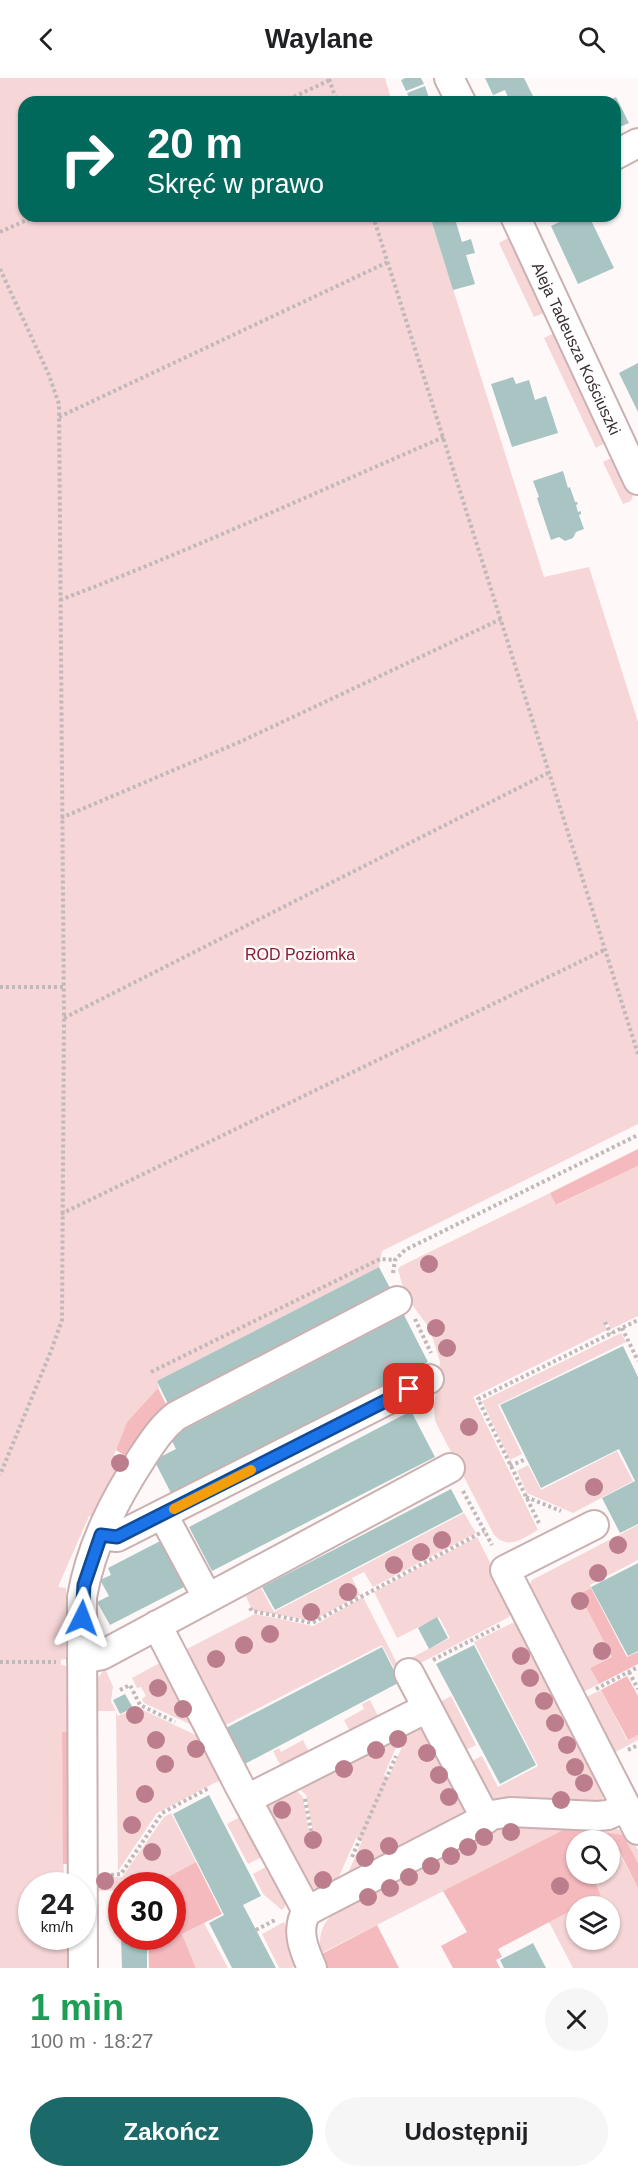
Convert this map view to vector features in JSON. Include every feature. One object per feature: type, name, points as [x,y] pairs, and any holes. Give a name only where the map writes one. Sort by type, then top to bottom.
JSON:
[{"type":"street","points":[[449,78],[458,96]]},
{"type":"street","points":[[621,152],[638,143]]},
{"type":"street","name":"Aleja Tadeusza Kościuszki","points":[[518,222],[638,480]]},
{"type":"street","points":[[83,1872],[82,1597],[89,1569],[119,1492],[167,1423],[176,1416],[400,1299]]},
{"type":"street","points":[[101,1535],[117,1537],[429,1379]]},
{"type":"street","points":[[81,1659],[102,1655],[450,1468]]},
{"type":"street","points":[[163,1515],[207,1597]]},
{"type":"street","points":[[312,1968],[305,1950],[301,1928],[302,1918],[308,1911],[492,1815],[510,1812],[598,1816],[608,1815],[630,1803],[505,1570],[594,1525]]},
{"type":"street","points":[[157,1625],[308,1911]]},
{"type":"street","points":[[409,1673],[486,1819]]},
{"type":"street","points":[[241,1787],[427,1708]]},
{"type":"street","points":[[83,1950],[83,1968]]},
{"type":"path","points":[[295,96],[330,79],[335,96]]},
{"type":"path","points":[[0,232],[22,222]]},
{"type":"path","points":[[375,222],[638,1054]]},
{"type":"path","points":[[59,417],[388,262]]},
{"type":"path","points":[[0,269],[49,375],[58,405],[64,1018],[62,1320],[0,1475]]},
{"type":"path","points":[[60,600],[224,535],[444,437]]},
{"type":"path","points":[[61,818],[242,741],[501,619]]},
{"type":"path","points":[[64,1018],[548,773]]},
{"type":"path","points":[[61,1214],[604,950]]},
{"type":"path","points":[[0,987],[63,987]]},
{"type":"path","points":[[429,1379],[434,1367],[431,1352],[400,1299],[393,1274],[395,1260],[405,1250],[638,1135]]},
{"type":"path","points":[[151,1372],[380,1259],[395,1260]]},
{"type":"path","points":[[524,1495],[478,1399],[638,1320]]},
{"type":"path","points":[[605,1322],[611,1334]]},
{"type":"path","points":[[622,1328],[638,1361]]},
{"type":"path","points":[[510,1466],[526,1459]]},
{"type":"path","points":[[450,1468],[505,1570]]},
{"type":"path","points":[[237,1581],[252,1611],[312,1623],[484,1531]]},
{"type":"path","points":[[409,1673],[526,1612]]},
{"type":"path","points":[[0,1662],[61,1662],[81,1659]]},
{"type":"path","points":[[600,1687],[638,1667]]},
{"type":"path","points":[[629,1671],[638,1689]]},
{"type":"path","points":[[120,1690],[130,1685],[140,1705],[178,1723]]},
{"type":"path","points":[[351,1859],[396,1755]]},
{"type":"path","points":[[96,1876],[121,1874],[162,1813],[241,1787]]},
{"type":"green space","name":"ROD Poziomka","points":[[0,78],[385,78],[390,96],[18,96],[18,222],[432,222],[544,577],[589,567],[638,722],[638,1124],[382,1251],[379,1267],[157,1381],[159,1387],[127,1422],[114,1455],[129,1465],[95,1518],[89,1516],[58,1587],[66,1588],[66,1659],[61,1660],[61,1665],[67,1666],[68,1732],[62,1732],[64,1872],[18,1872],[18,1950],[70,1950],[70,1968],[0,1968]]},
{"type":"green space","points":[[510,237],[546,312],[534,317],[499,243]]},
{"type":"green space","points":[[556,332],[606,442],[596,448],[544,338]]},
{"type":"green space","points":[[609,459],[616,460],[633,495],[631,501],[623,504],[603,462]]},
{"type":"green space","points":[[638,1166],[638,1316],[611,1329],[607,1321],[604,1322],[607,1330],[473,1397],[538,1530],[516,1542],[505,1542],[494,1535],[435,1421],[434,1406],[440,1362],[430,1329],[405,1295],[398,1269],[550,1193],[557,1205]]},
{"type":"green space","points":[[621,1333],[626,1342],[498,1405],[522,1454],[510,1460],[482,1401]]},
{"type":"green space","points":[[617,1451],[633,1481],[573,1513],[527,1493],[517,1471],[528,1465],[541,1490]]},
{"type":"green space","points":[[464,1513],[476,1533],[373,1587],[364,1572],[352,1578],[360,1595],[312,1621],[252,1610],[246,1596],[261,1588],[274,1612]]},
{"type":"green space","points":[[638,1525],[638,1560],[590,1585],[591,1588],[579,1594],[612,1657],[590,1668],[599,1684],[577,1695],[526,1594],[532,1580]]},
{"type":"green space","points":[[477,1537],[513,1607],[509,1617],[413,1667],[409,1659],[450,1638],[439,1617],[397,1638],[374,1592]]},
{"type":"green space","points":[[363,1597],[406,1681],[402,1683],[382,1645],[218,1729],[179,1653],[255,1614],[313,1626]]},
{"type":"green space","points":[[512,1623],[522,1625],[605,1793],[601,1802],[495,1805],[464,1765],[482,1756],[498,1787],[538,1766],[474,1642]]},
{"type":"green space","points":[[167,1659],[205,1731],[144,1703],[142,1699],[146,1696],[141,1687],[137,1688],[132,1678]]},
{"type":"green space","points":[[105,1668],[113,1687],[111,1701],[116,1711],[94,1711],[96,1681]]},
{"type":"green space","points":[[601,1690],[627,1740],[638,1735],[638,1740],[608,1756],[580,1700]]},
{"type":"green space","points":[[451,1696],[476,1745],[458,1754],[440,1702]]},
{"type":"green space","points":[[370,1700],[381,1722],[353,1737],[344,1720],[364,1709],[362,1704]]},
{"type":"green space","points":[[137,1707],[210,1742],[228,1776],[157,1813],[118,1871],[116,1712],[118,1716]]},
{"type":"green space","points":[[412,1724],[425,1726],[469,1801],[468,1818],[342,1887],[362,1841],[356,1838],[333,1890],[313,1892],[265,1809],[266,1804],[291,1786],[303,1797],[309,1832],[313,1832],[306,1795],[294,1784],[405,1727],[384,1775],[389,1777]]},
{"type":"green space","points":[[303,1740],[312,1758],[284,1772],[273,1751],[279,1748],[281,1752]]},
{"type":"green space","points":[[171,1813],[196,1862],[177,1872],[126,1872],[164,1817]]},
{"type":"green space","points":[[247,1813],[268,1854],[248,1864],[227,1824]]},
{"type":"green space","points":[[493,1823],[611,1825],[619,1830],[589,1830],[569,1827],[320,1954],[321,1934],[330,1917]]},
{"type":"green space","points":[[620,1830],[629,1836],[638,1850],[638,1863]]},
{"type":"green space","points":[[620,1855],[638,1888],[638,1968],[573,1968],[549,1922],[566,1913],[566,1950],[620,1950],[620,1896],[599,1896],[601,1895],[596,1884],[620,1884]]},
{"type":"green space","points":[[273,1863],[286,1894],[282,1910],[263,1894],[253,1874]]},
{"type":"green space","points":[[96,1878],[108,1878],[108,1891],[96,1891]]},
{"type":"green space","points":[[284,1922],[300,1964],[292,1968],[279,1968],[262,1934]]},
{"type":"green space","points":[[204,1923],[228,1968],[196,1968],[186,1944],[186,1932]]},
{"type":"shaded area","points":[[638,1149],[638,1166],[556,1205],[550,1193]]},
{"type":"shaded area","points":[[158,1388],[167,1406],[132,1460],[116,1450],[127,1422]]},
{"type":"shaded area","points":[[591,1588],[627,1657],[638,1652],[638,1664],[599,1684],[590,1668],[612,1657],[579,1594]]},
{"type":"shaded area","points":[[627,1676],[638,1696],[638,1735],[628,1740],[601,1690]]},
{"type":"shaded area","points":[[62,1732],[68,1732],[70,1864],[63,1864]]},
{"type":"shaded area","points":[[569,1827],[589,1830],[566,1830],[566,1884],[596,1884],[601,1895],[566,1896],[566,1913],[498,1949],[502,1957],[496,1960],[500,1968],[453,1968],[441,1946],[467,1932],[443,1891]]},
{"type":"shaded area","points":[[620,1835],[623,1835],[638,1863],[638,1888],[620,1853]]},
{"type":"shaded area","points":[[196,1862],[222,1914],[186,1932],[186,1872],[177,1872]]},
{"type":"shaded area","points":[[377,1925],[399,1968],[322,1968],[316,1957]]},
{"type":"shaded area","points":[[186,1944],[196,1968],[149,1968],[148,1950],[186,1950]]},
{"type":"building","points":[[421,78],[424,84],[406,91],[401,80]]},
{"type":"building","points":[[485,78],[524,78],[533,96],[508,96],[505,90],[493,95]]},
{"type":"building","points":[[425,86],[428,96],[408,96],[407,93]]},
{"type":"building","points":[[621,107],[629,123],[621,126]]},
{"type":"building","points":[[432,222],[456,222],[462,242],[471,239],[475,253],[466,255],[475,284],[453,290]]},
{"type":"building","points":[[559,222],[592,222],[614,268],[578,284],[551,226]]},
{"type":"building","points":[[638,363],[638,412],[619,373]]},
{"type":"building","points":[[513,377],[516,384],[529,380],[535,400],[546,396],[558,433],[512,447],[491,384]]},
{"type":"building","points":[[563,471],[568,488],[570,487],[575,502],[578,504],[576,505],[578,512],[581,511],[579,515],[584,529],[565,541],[559,537],[551,540],[533,481]]},
{"type":"building","points":[[379,1267],[391,1290],[168,1404],[157,1381]]},
{"type":"building","points":[[404,1315],[428,1362],[172,1495],[154,1460],[176,1449],[170,1437]]},
{"type":"building","points":[[623,1346],[638,1377],[638,1524],[620,1533],[602,1498],[635,1481],[619,1449],[541,1488],[500,1405]]},
{"type":"building","points":[[411,1411],[435,1457],[212,1571],[189,1527]]},
{"type":"building","points":[[451,1489],[463,1512],[275,1610],[262,1587]]},
{"type":"building","points":[[164,1539],[188,1585],[110,1625],[97,1602],[109,1596],[100,1580],[111,1575],[108,1568]]},
{"type":"building","points":[[638,1563],[638,1651],[628,1656],[591,1587]]},
{"type":"building","points":[[437,1617],[448,1638],[429,1649],[418,1628]]},
{"type":"building","points":[[474,1645],[536,1765],[500,1784],[436,1664]]},
{"type":"building","points":[[382,1647],[400,1682],[241,1766],[222,1730]]},
{"type":"building","points":[[125,1694],[133,1708],[120,1714],[113,1700]]},
{"type":"building","points":[[209,1795],[261,1896],[243,1905],[276,1968],[232,1968],[209,1923],[224,1915],[173,1814]]},
{"type":"building","points":[[533,1943],[546,1968],[504,1968],[500,1960]]},
{"type":"building","points":[[121,1950],[147,1950],[147,1968],[122,1968]]},
{"type":"slow traffic","points":[[174,1509],[251,1470]]},
{"type":"route","points":[[82,1618],[84,1585],[101,1535],[117,1537],[409,1389]]}]
